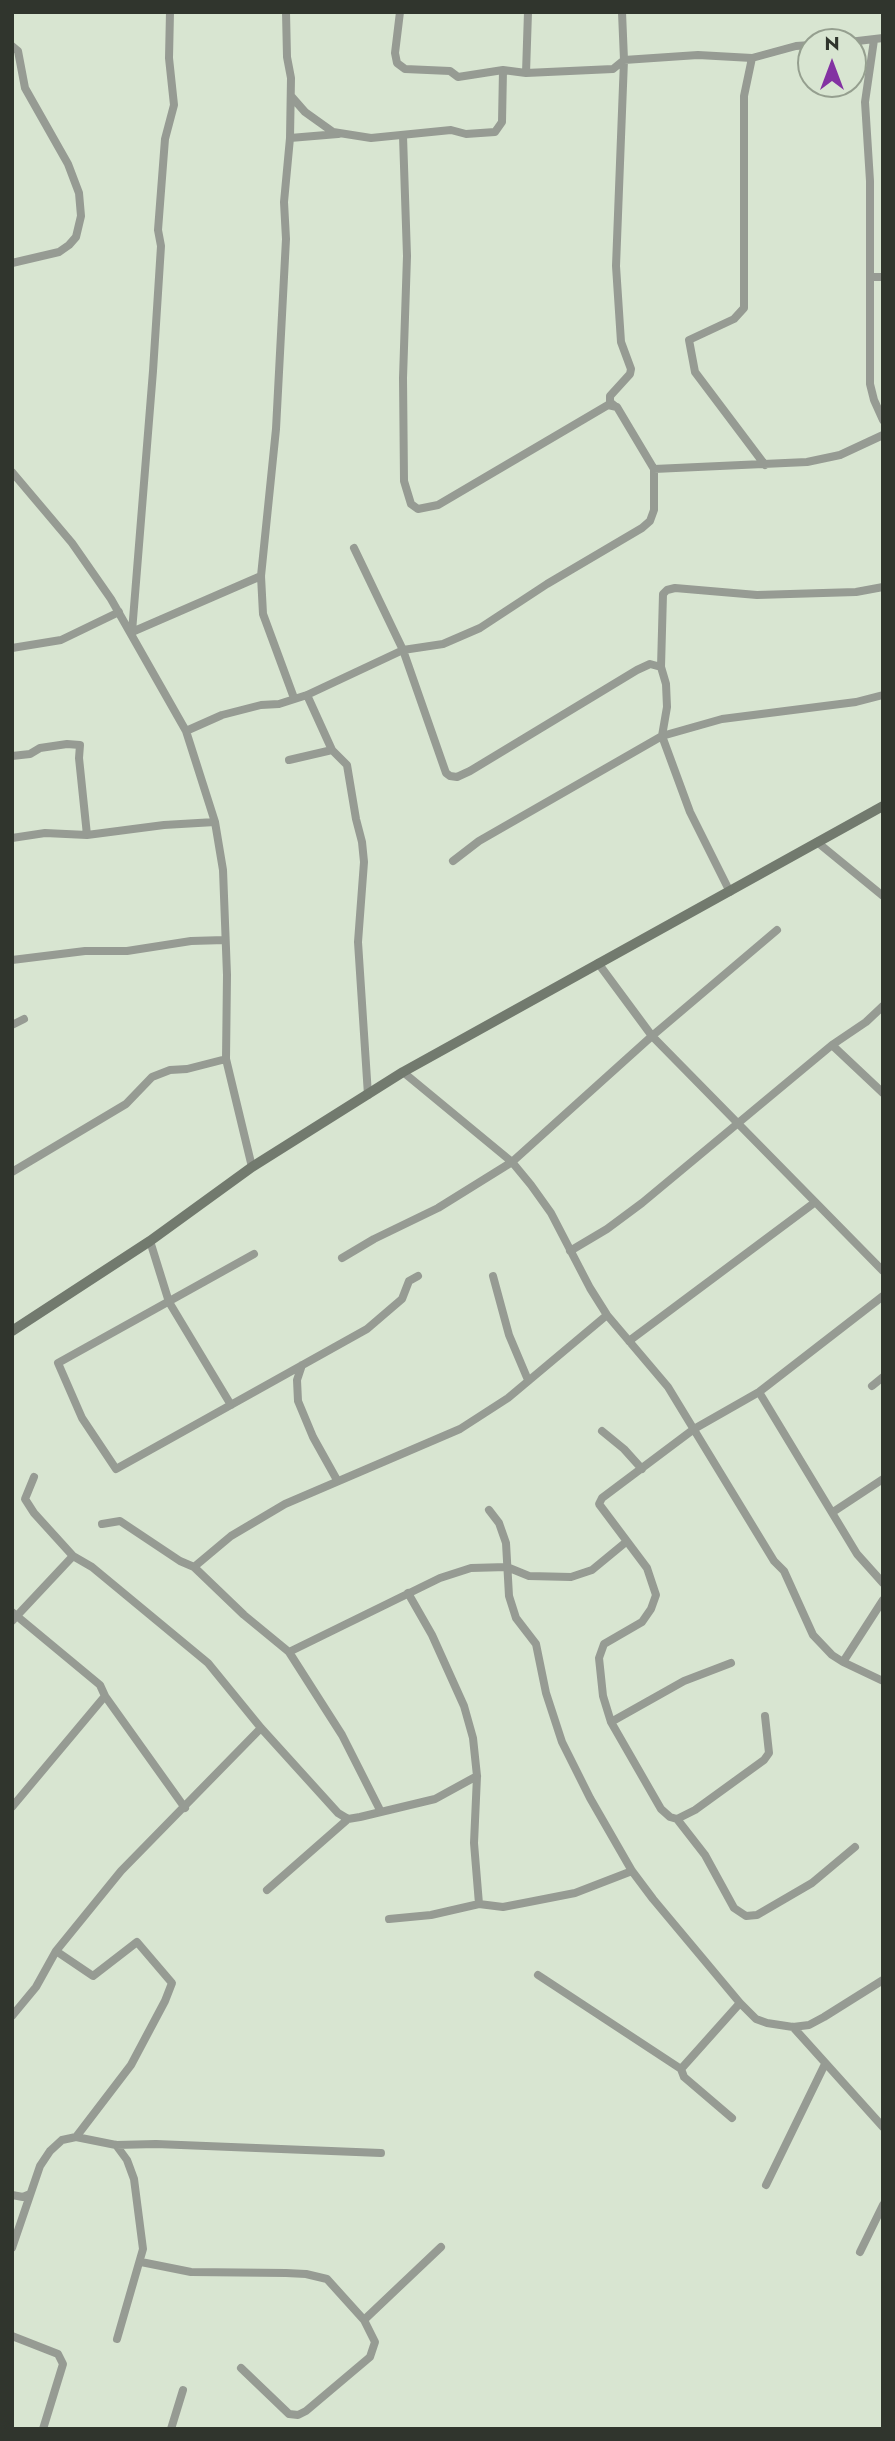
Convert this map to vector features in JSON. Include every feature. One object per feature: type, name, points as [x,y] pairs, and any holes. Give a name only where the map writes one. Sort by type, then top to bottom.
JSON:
[{"type":"street","points":[[132,632],[153,371],[161,246],[158,230],[165,139],[174,105],[169,58],[170,12]]},
{"type":"street","points":[[286,12],[291,96],[284,202],[286,239],[276,429],[261,576],[263,614],[294,698]]},
{"type":"street","points":[[400,12],[395,58],[405,69],[450,71],[458,77],[503,70],[526,73],[613,69],[624,60],[698,55],[752,58],[797,46]]},
{"type":"street","points":[[526,73],[528,12]]},
{"type":"street","points":[[186,731],[222,715],[261,705],[279,704],[307,695],[403,650],[443,644],[480,628],[650,521],[654,510],[654,468],[617,407],[610,402],[610,396],[630,374],[631,369],[621,342],[616,266],[624,60],[622,12]]},
{"type":"street","points":[[878,39],[865,102],[870,181],[870,384],[883,420]]},
{"type":"street","points":[[12,46],[18,51],[25,88],[68,164],[79,193],[81,216],[76,237],[69,246],[59,252],[12,263]]},
{"type":"street","points":[[752,58],[744,96],[744,308],[734,319],[688,340],[695,372],[765,465]]},
{"type":"street","points":[[291,96],[333,132],[371,138],[443,130],[466,134],[497,130],[502,119],[503,70]]},
{"type":"street","points":[[290,138],[344,133]]},
{"type":"street","points":[[403,136],[407,256],[403,378],[404,481],[411,504],[418,509],[438,505],[601,408],[608,405],[617,407]]},
{"type":"street","points":[[870,277],[883,277]]},
{"type":"street","points":[[654,468],[807,462],[840,455],[883,435]]},
{"type":"street","points":[[12,472],[72,543],[119,612],[186,731],[215,822],[223,870],[226,1059],[252,1167]]},
{"type":"street","points":[[354,548],[403,650],[446,772],[450,776],[457,777],[637,670],[650,664],[660,667]]},
{"type":"street","points":[[132,632],[261,576]]},
{"type":"street","points":[[730,892],[690,813],[662,736],[667,707],[666,684],[660,667],[663,594],[675,588],[757,595],[856,592],[883,587]]},
{"type":"street","points":[[12,648],[61,640],[119,612]]},
{"type":"street","points":[[307,695],[332,750],[347,765],[362,842],[364,862],[358,942],[368,1094]]},
{"type":"street","points":[[453,861],[491,834],[662,736],[722,719],[856,702],[883,695]]},
{"type":"street","points":[[12,756],[30,754],[40,748],[80,745],[87,835]]},
{"type":"street","points":[[289,760],[332,750]]},
{"type":"street","points":[[12,1331],[150,1241],[252,1167],[403,1072],[883,806]]},
{"type":"street","points":[[12,838],[45,833],[87,835],[164,825],[215,822]]},
{"type":"street","points":[[817,842],[883,896]]},
{"type":"street","points":[[342,1258],[438,1208],[512,1162],[652,1036],[777,930]]},
{"type":"street","points":[[12,960],[85,951],[127,951],[191,941],[225,940]]},
{"type":"street","points":[[598,963],[652,1036],[883,1271]]},
{"type":"street","points":[[570,1251],[607,1229],[642,1203],[883,1006]]},
{"type":"street","points":[[12,1025],[24,1019]]},
{"type":"street","points":[[832,1045],[883,1093]]},
{"type":"street","points":[[12,1172],[126,1104],[152,1077],[170,1070],[187,1069],[226,1059]]},
{"type":"street","points":[[403,1072],[512,1162],[551,1213],[607,1315],[668,1387],[774,1561],[785,1570],[813,1635],[832,1655],[883,1681]]},
{"type":"street","points":[[629,1341],[814,1203]]},
{"type":"street","points":[[150,1241],[169,1302],[231,1405]]},
{"type":"street","points":[[254,1254],[58,1363],[82,1418],[116,1469],[367,1329],[402,1299],[409,1282],[418,1276]]},
{"type":"street","points":[[493,1276],[509,1335],[528,1380]]},
{"type":"street","points":[[855,1847],[812,1883],[750,1917],[734,1908],[705,1855],[677,1819],[670,1817],[656,1802],[611,1723],[603,1696],[599,1658],[601,1649],[642,1622],[656,1595],[647,1568],[599,1504],[602,1498],[694,1429],[759,1392],[883,1296]]},
{"type":"street","points":[[194,1567],[231,1536],[285,1504],[460,1429],[508,1398],[607,1315]]},
{"type":"street","points":[[302,1365],[297,1380],[298,1401],[313,1437],[337,1480]]},
{"type":"street","points":[[872,1386],[883,1377]]},
{"type":"street","points":[[759,1392],[863,1564],[883,1583]]},
{"type":"street","points":[[602,1431],[624,1449],[642,1469]]},
{"type":"street","points":[[34,1477],[27,1490],[27,1505],[73,1556],[92,1567],[208,1664],[332,1808],[348,1819]]},
{"type":"street","points":[[833,1512],[883,1479]]},
{"type":"street","points":[[489,1510],[499,1523],[506,1543],[509,1595],[516,1618],[536,1644],[562,1742],[590,1798],[632,1871],[740,2003],[757,2019],[767,2024],[793,2027],[808,2025],[883,1980]]},
{"type":"street","points":[[102,1524],[120,1521],[180,1561],[194,1567],[244,1615],[289,1652],[342,1735],[381,1812]]},
{"type":"street","points":[[289,1652],[440,1578],[471,1568],[507,1567],[529,1576],[570,1577],[592,1570],[626,1542]]},
{"type":"street","points":[[73,1556],[14,1616],[100,1685],[105,1696],[185,1808]]},
{"type":"street","points":[[408,1593],[432,1635],[464,1706],[473,1738],[477,1776],[474,1843],[479,1904]]},
{"type":"street","points":[[843,1662],[883,1600]]},
{"type":"street","points":[[611,1723],[684,1681],[731,1663]]},
{"type":"street","points":[[12,1807],[105,1696]]},
{"type":"street","points":[[677,1819],[695,1810],[768,1756],[765,1716]]},
{"type":"street","points":[[12,2016],[36,1987],[56,1951],[121,1871],[261,1728]]},
{"type":"street","points":[[267,1890],[348,1819],[435,1799],[477,1776]]},
{"type":"street","points":[[389,1919],[431,1915],[479,1904],[503,1908],[576,1893],[632,1871]]},
{"type":"street","points":[[56,1951],[93,1976],[137,1942],[172,1983],[131,2065],[76,2137]]},
{"type":"street","points":[[538,1975],[681,2068],[684,2077],[732,2118]]},
{"type":"street","points":[[681,2068],[740,2003]]},
{"type":"street","points":[[793,2027],[883,2127]]},
{"type":"street","points":[[766,2185],[825,2064]]},
{"type":"street","points":[[12,2248],[40,2166],[62,2140],[76,2137],[116,2146],[156,2144],[381,2153]]},
{"type":"street","points":[[116,2146],[127,2160],[134,2179],[143,2234],[141,2262],[117,2339]]},
{"type":"street","points":[[12,2195],[23,2197],[30,2194]]},
{"type":"street","points":[[860,2252],[883,2205]]},
{"type":"street","points":[[364,2320],[441,2246]]},
{"type":"street","points":[[141,2262],[191,2272],[306,2274],[327,2279],[364,2320],[375,2342],[370,2357],[298,2415],[289,2414],[241,2368]]},
{"type":"street","points":[[12,2336],[58,2354],[63,2364],[43,2429]]},
{"type":"street","points":[[171,2429],[183,2390]]}]
